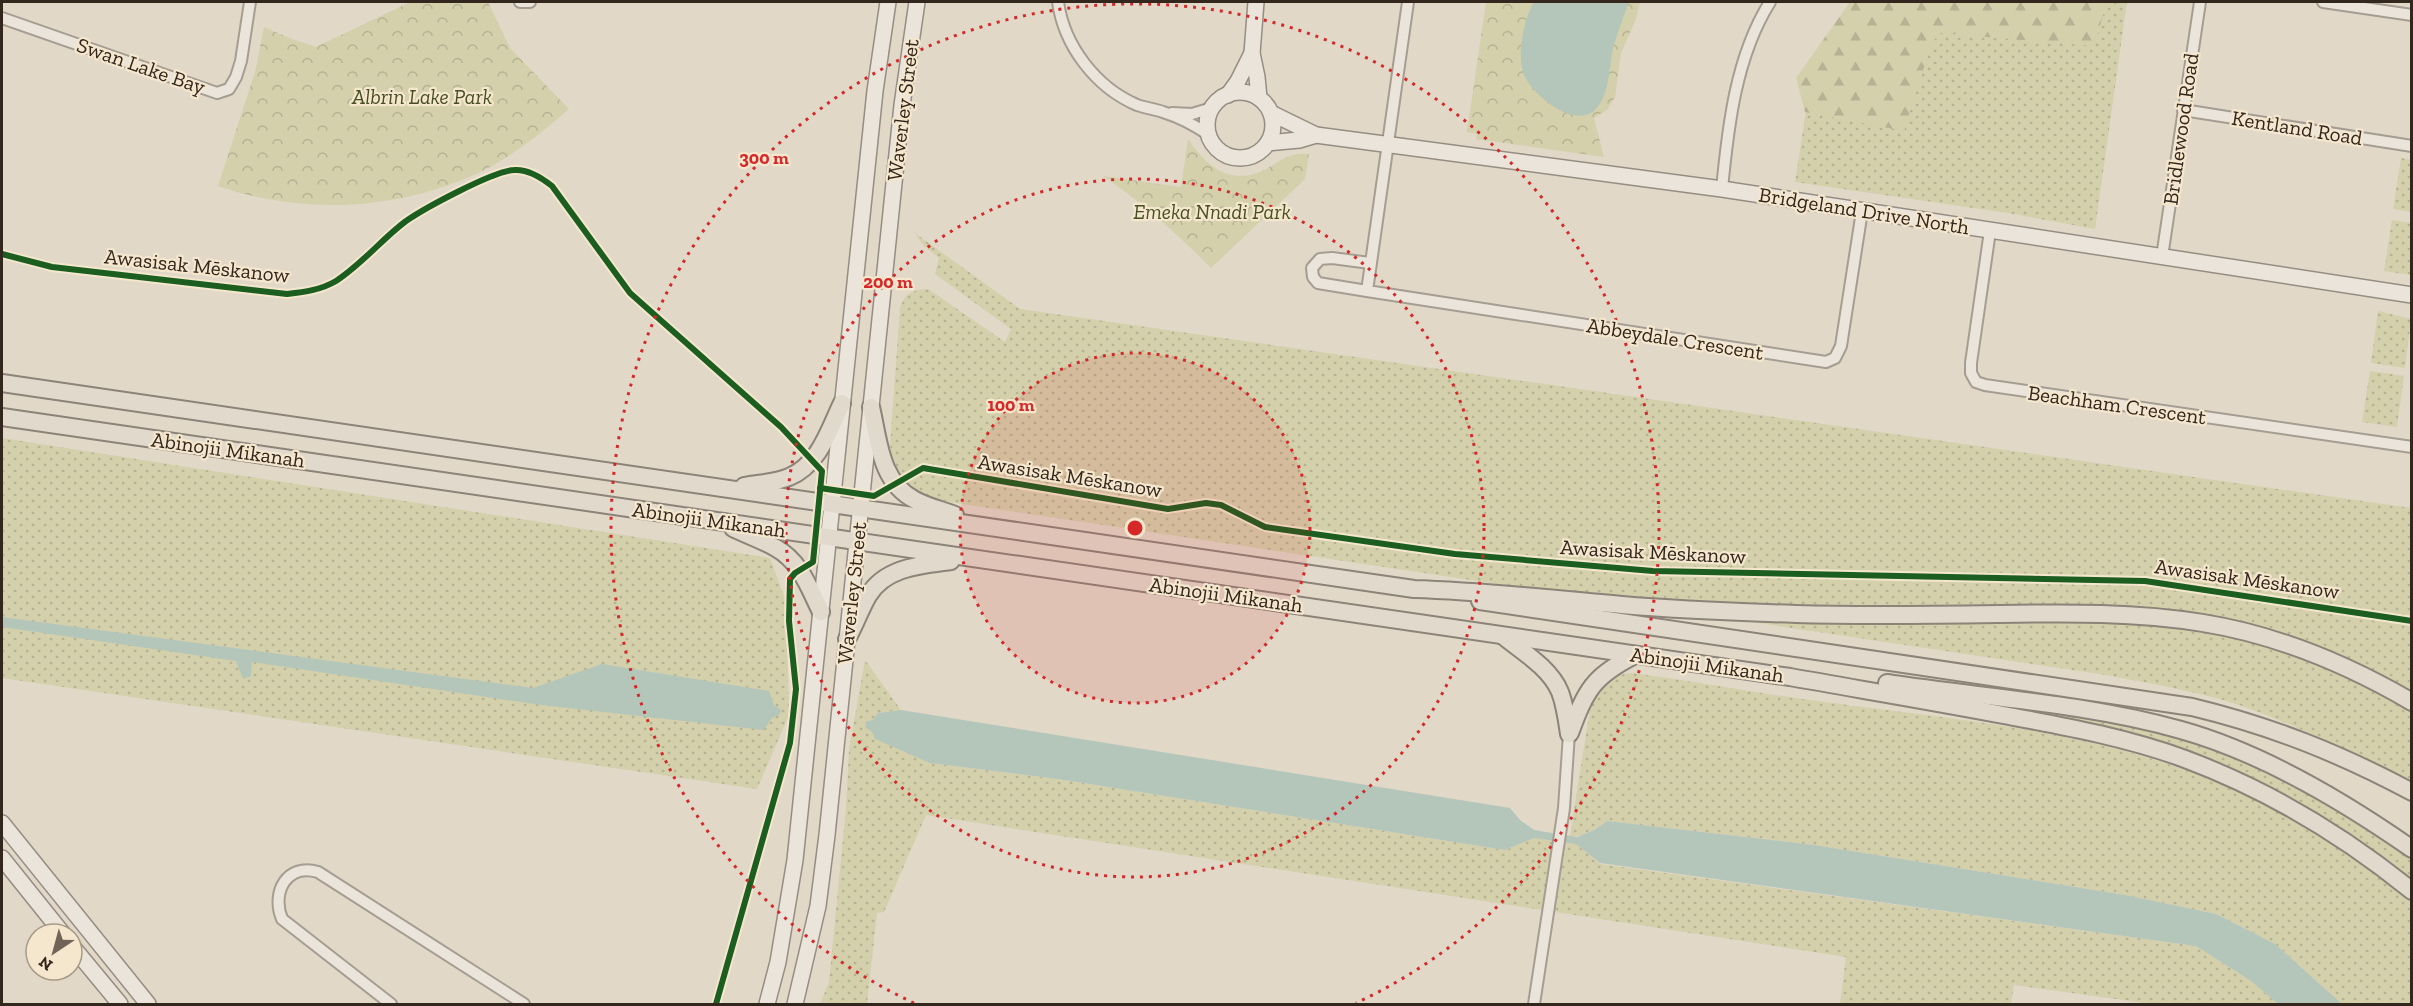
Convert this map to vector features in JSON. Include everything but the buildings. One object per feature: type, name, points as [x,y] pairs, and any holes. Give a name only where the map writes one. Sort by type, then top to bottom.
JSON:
[{"type":"main road","name":"Waverley Street","points":[[767,1005],[778,963],[795,860],[875,91],[888,2]]},
{"type":"main road","name":"Waverley Street","points":[[795,1005],[818,906],[858,542],[902,105],[917,2]]},
{"type":"main road","points":[[1256,2],[1252,53],[1258,98]]},
{"type":"main road","points":[[1228,95],[1239,92],[1258,98],[1271,113],[1272,134],[1268,143],[1254,155],[1236,158],[1219,150],[1209,135],[1208,121],[1212,108],[1228,95],[1252,53]]},
{"type":"main road","name":"Bridgeland Drive North","points":[[1271,113],[1316,135],[1722,189],[2412,295]]},
{"type":"main road","name":"Bridgeland Drive North","points":[[1268,143],[1299,140],[1316,135]]},
{"type":"main road","name":"Abinojii Mikanah","points":[[2,383],[1414,589],[1482,591],[1623,605],[1761,612],[1890,615],[2093,613],[2170,618],[2237,629],[2295,646],[2356,671],[2412,702]]},
{"type":"main road","points":[[728,489],[781,479],[803,469],[818,452],[843,404]]},
{"type":"main road","points":[[871,407],[885,466],[895,483],[916,501],[978,525]]},
{"type":"main road","name":"Abinojii Mikanah","points":[[2,417],[1824,683],[2082,730],[2124,740],[2184,759],[2228,777],[2285,805],[2356,848],[2412,891]]},
{"type":"main road","points":[[722,522],[788,556],[800,570],[821,612]]},
{"type":"main road","points":[[847,639],[867,597],[880,581],[910,567],[970,558]]},
{"type":"main road","points":[[1414,589],[1503,605],[2192,707],[2262,725],[2305,741],[2346,758],[2412,792]]},
{"type":"main road","points":[[1502,635],[1549,675],[1560,692],[1569,734]]},
{"type":"main road","points":[[1569,734],[1581,704],[1593,684],[1617,664],[1635,655]]},
{"type":"main road","points":[[1824,683],[1886,683],[2081,709],[2183,730],[2250,756],[2312,786],[2412,849]]},
{"type":"main road","points":[[2,823],[148,1005]]},
{"type":"main road","points":[[2,858],[53,922]]},
{"type":"main road","points":[[84,961],[120,1005]]},
{"type":"street","name":"Swan Lake Bay","points":[[2,18],[217,93],[229,89],[237,77],[250,2]]},
{"type":"street","points":[[520,2],[530,2]]},
{"type":"street","points":[[1058,2],[1066,33],[1088,69],[1121,97],[1138,105],[1166,113],[1209,135]]},
{"type":"street","points":[[1366,291],[1408,2]]},
{"type":"street","points":[[1722,189],[1740,75],[1750,43],[1770,2]]},
{"type":"street","name":"Bridlewood Road","points":[[2162,257],[2200,2]]},
{"type":"street","points":[[2323,2],[2412,15]]},
{"type":"street","points":[[1166,113],[1192,114],[1212,108]]},
{"type":"street","name":"Kentland Road","points":[[2183,110],[2412,146]]},
{"type":"street","name":"Abbeydale Crescent","points":[[1370,263],[1332,258],[1320,259],[1312,268],[1313,277],[1318,284],[1826,362],[1836,358],[1842,346],[1862,211]]},
{"type":"street","name":"Beachham Crescent","points":[[1990,231],[1971,363],[1971,373],[1976,382],[1997,387],[2412,447]]},
{"type":"street","points":[[1534,1005],[1564,808],[1569,734]]},
{"type":"street","points":[[391,1005],[282,919],[278,908],[278,898],[280,890],[291,875],[302,870],[318,872],[524,1005]]},
{"type":"green space","name":"Albrin Lake Park","points":[[410,2],[488,2],[510,48],[569,109],[532,139],[492,166],[460,181],[392,200],[322,205],[252,196],[218,186],[255,72],[264,27],[316,47]]},
{"type":"green space","points":[[1486,2],[1640,2],[1636,19],[1621,53],[1615,97],[1607,110],[1594,118],[1604,157],[1476,139],[1477,134],[1467,132]]},
{"type":"green space","points":[[1850,2],[2107,2],[2094,46],[1941,33],[1932,42],[1904,131],[1805,112],[1796,78]]},
{"type":"green space","points":[[1854,2],[2127,2],[2095,229],[2008,213],[1795,182],[1809,92]]},
{"type":"green space","name":"Emeka Nnadi Park","points":[[1188,139],[1212,166],[1231,175],[1253,174],[1291,155],[1309,154],[1305,179],[1211,268],[1159,219],[1103,176],[1181,187]]},
{"type":"green space","points":[[2401,158],[2411,160],[2411,212],[2393,209]]},
{"type":"green space","points":[[2392,220],[2411,223],[2411,275],[2384,271]]},
{"type":"green space","points":[[915,233],[1020,309],[2411,508],[2411,785],[2336,746],[2278,720],[2240,705],[2164,686],[2106,675],[936,499],[909,485],[893,459],[890,446],[902,303],[910,293],[928,289],[1005,342],[1011,329],[935,274],[939,258],[923,245]]},
{"type":"green space","points":[[2378,311],[2411,319],[2405,368],[2371,363]]},
{"type":"green space","points":[[2370,371],[2404,376],[2397,427],[2362,422]]},
{"type":"green space","points":[[2,438],[770,558],[786,602],[789,715],[757,789],[2,678]]},
{"type":"green space","points":[[865,660],[901,710],[878,713],[905,751],[930,763],[1058,779],[1505,850],[1534,838],[1577,844],[1600,864],[2196,946],[2251,981],[2278,1004],[2152,1004],[2014,985],[2011,1004],[1840,1004],[1846,957],[926,815],[884,912],[877,913],[867,1004],[820,1004],[829,982],[846,808],[849,749]]},
{"type":"green space","points":[[1633,673],[2059,736],[2133,753],[2234,790],[2326,840],[2384,880],[2411,902],[2411,1004],[2342,1004],[2275,944],[2216,914],[2125,895],[1814,845],[1607,821],[1585,834],[1570,836],[1590,709],[1601,689],[1611,679]]},
{"type":"green space","points":[[2044,711],[2095,717],[2204,744],[2267,770],[2362,824],[2411,858],[2411,882],[2297,803],[2043,715]]},
{"type":"shaded area","points":[[1534,2],[1629,2],[1614,45],[1604,96],[1595,110],[1586,115],[1565,112],[1553,106],[1534,90],[1523,72],[1521,55],[1523,36],[1527,17]]},
{"type":"shaded area","points":[[2,617],[533,688],[602,664],[769,691],[774,705],[781,710],[764,730],[541,705],[252,662],[251,676],[243,679],[236,661],[2,627]]},
{"type":"shaded area","points":[[901,710],[1510,808],[1520,820],[1534,830],[1577,837],[1594,830],[1607,821],[1814,845],[2125,895],[2216,914],[2275,944],[2342,1004],[2278,1004],[2251,981],[2196,946],[1600,863],[1576,844],[1534,838],[1505,850],[1058,779],[930,763],[875,739],[872,732],[865,727],[867,721],[873,720],[878,713]]},
{"type":"cycle path","name":"Awasisak Mēskanow","points":[[2,254],[52,267],[287,294],[318,289],[336,281],[406,221],[476,183],[504,172],[519,170],[534,175],[552,186],[630,293],[781,427],[822,471],[813,562],[795,573],[790,579],[789,621],[796,689],[790,743],[716,1004]]},
{"type":"cycle path","name":"Awasisak Mēskanow","points":[[820,488],[874,496],[923,468],[1168,509],[1206,503],[1221,505],[1265,527],[1455,554],[1653,571],[2145,581],[2412,621]]}]
